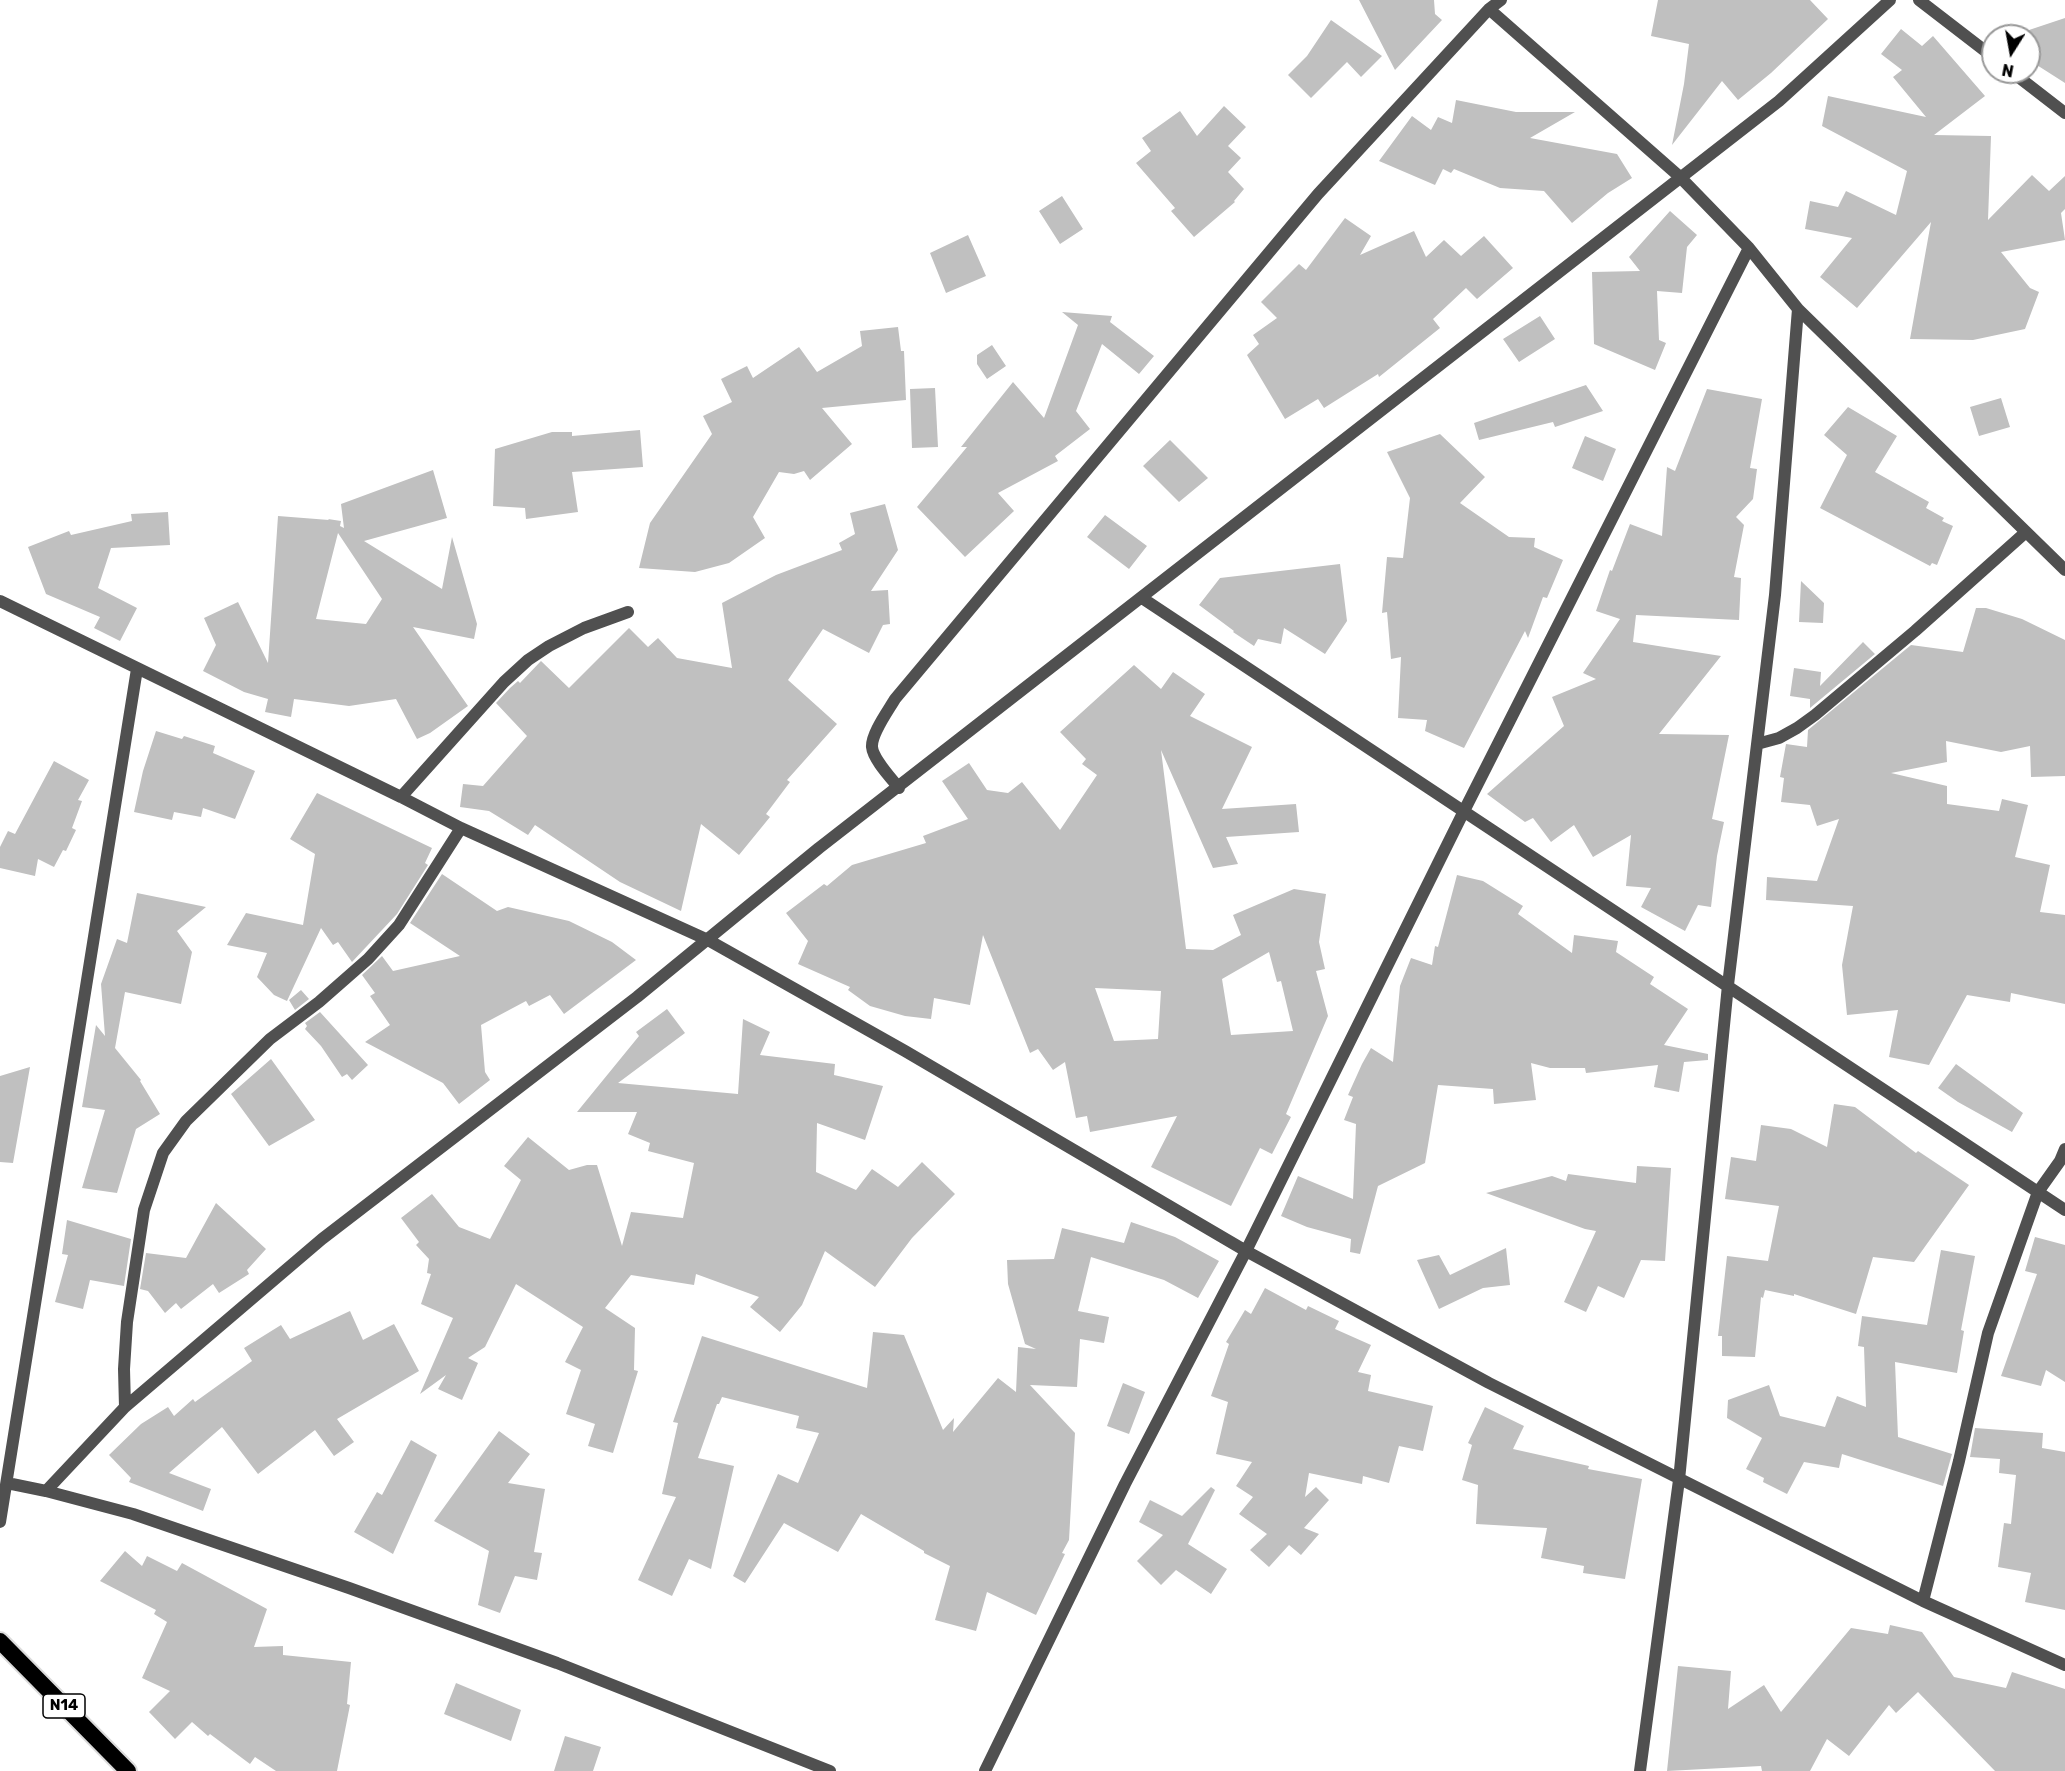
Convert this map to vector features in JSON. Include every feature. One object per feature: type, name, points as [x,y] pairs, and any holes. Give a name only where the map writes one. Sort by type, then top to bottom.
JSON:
[{"type":"highway","name":"N14","points":[[0,1641],[128,1771]]},
{"type":"street","points":[[899,788],[879,761],[872,747],[876,732],[895,699],[1317,194],[1489,9],[1501,0]]},
{"type":"street","points":[[46,1491],[124,1407],[322,1239],[708,940],[819,848],[1779,101],[1890,0]]},
{"type":"street","points":[[1919,0],[1981,48]]},
{"type":"street","points":[[1489,9],[1680,177],[1749,248],[1798,309],[2065,570]]},
{"type":"street","points":[[2028,84],[2065,113]]},
{"type":"street","points":[[985,1771],[1125,1484],[1246,1251],[1464,811],[1749,248]]},
{"type":"street","points":[[1640,1771],[1679,1479],[1728,985],[1775,596],[1798,309]]},
{"type":"street","points":[[1757,744],[1779,738],[1815,715],[1915,631],[2026,532]]},
{"type":"street","points":[[1142,598],[2065,1210]]},
{"type":"street","points":[[0,601],[461,828],[708,940],[905,1051],[1246,1251],[1488,1383],[1923,1601],[2065,1665]]},
{"type":"street","points":[[401,797],[504,682],[528,660],[584,628],[628,612]]},
{"type":"street","points":[[0,1522],[137,669]]},
{"type":"street","points":[[124,1407],[128,1322],[144,1210],[163,1152],[186,1121],[270,1039],[319,1002],[376,950],[399,925],[461,828]]},
{"type":"street","points":[[1923,1601],[1959,1461],[1988,1333],[2038,1192],[2060,1161],[2065,1149]]},
{"type":"street","points":[[7,1483],[133,1514],[371,1595],[557,1663],[830,1771]]},
{"type":"building","points":[[1359,0],[1434,0],[1435,14],[1442,20],[1395,70]]},
{"type":"building","points":[[1658,0],[1810,0],[1828,19],[1771,73],[1738,100],[1722,81],[1672,145],[1689,44],[1651,36]]},
{"type":"building","points":[[2065,18],[2065,83],[2041,68],[2041,26]]},
{"type":"building","points":[[1331,20],[1382,56],[1361,77],[1347,62],[1311,98],[1288,75],[1307,56]]},
{"type":"building","points":[[1901,29],[1922,46],[1933,36],[1985,96],[1934,135],[1991,136],[1988,220],[2032,175],[2049,191],[2065,176],[2065,209],[2061,213],[2065,240],[2001,252],[2030,288],[2039,292],[2025,329],[1973,340],[1910,339],[1931,222],[1857,308],[1820,277],[1852,238],[1805,229],[1810,201],[1838,207],[1846,191],[1896,215],[1907,171],[1822,126],[1828,96],[1926,117],[1893,77],[1902,70],[1881,54]]},
{"type":"building","points":[[1456,100],[1516,112],[1575,112],[1530,138],[1617,154],[1632,178],[1608,193],[1572,223],[1544,191],[1500,188],[1454,169],[1451,173],[1443,169],[1435,185],[1379,161],[1412,116],[1431,130],[1438,117],[1452,123]]},
{"type":"building","points":[[1224,106],[1246,127],[1228,146],[1241,158],[1228,172],[1244,189],[1235,202],[1194,237],[1171,211],[1175,208],[1136,163],[1151,151],[1142,138],[1180,111],[1197,136]]},
{"type":"building","points":[[1062,196],[1083,229],[1060,244],[1039,211]]},
{"type":"building","points":[[1670,211],[1697,235],[1687,247],[1682,293],[1657,291],[1659,340],[1666,343],[1655,370],[1594,344],[1592,272],[1640,271],[1629,257]]},
{"type":"building","points":[[1345,218],[1371,236],[1360,255],[1414,231],[1426,257],[1444,240],[1461,256],[1484,236],[1513,268],[1477,299],[1466,288],[1433,319],[1440,328],[1379,377],[1378,374],[1324,408],[1318,399],[1285,419],[1247,355],[1259,344],[1253,335],[1277,318],[1261,302],[1299,264],[1306,270]]},
{"type":"building","points":[[968,235],[986,276],[946,293],[930,253]]},
{"type":"building","points":[[1062,312],[1112,316],[1110,322],[1154,356],[1139,374],[1102,344],[1076,411],[1090,429],[1055,456],[1058,461],[998,493],[1014,511],[965,557],[917,507],[967,447],[961,447],[1013,382],[1044,418],[1078,325]]},
{"type":"building","points":[[1540,316],[1555,339],[1519,362],[1503,339]]},
{"type":"building","points":[[898,327],[901,351],[904,351],[906,400],[822,408],[852,444],[810,480],[804,471],[794,474],[779,472],[753,517],[765,538],[729,563],[695,572],[639,568],[650,523],[712,434],[703,416],[732,402],[721,379],[747,366],[753,378],[799,347],[817,372],[862,346],[860,331]]},
{"type":"building","points":[[992,345],[1006,366],[987,379],[977,364],[977,355]]},
{"type":"building","points":[[1586,385],[1603,411],[1555,427],[1553,422],[1479,440],[1474,423]]},
{"type":"building","points":[[935,388],[938,447],[912,448],[910,389]]},
{"type":"building","points":[[1707,389],[1762,399],[1750,468],[1757,469],[1753,499],[1736,517],[1744,525],[1734,577],[1741,578],[1739,620],[1636,615],[1633,642],[1721,656],[1659,734],[1729,735],[1712,819],[1724,822],[1711,907],[1698,905],[1685,931],[1641,907],[1651,888],[1626,886],[1631,835],[1593,857],[1574,825],[1551,842],[1533,818],[1525,822],[1487,794],[1564,726],[1552,697],[1596,679],[1583,673],[1620,619],[1596,611],[1610,570],[1612,571],[1630,524],[1662,536],[1667,467],[1675,471]]},
{"type":"building","points":[[2001,398],[2010,427],[1979,436],[1970,407]]},
{"type":"building","points":[[1848,407],[1897,436],[1875,472],[1929,502],[1926,508],[1944,518],[1942,521],[1953,526],[1937,565],[1932,563],[1930,566],[1820,508],[1847,455],[1824,435]]},
{"type":"building","points":[[640,430],[643,467],[572,472],[578,512],[526,519],[525,508],[493,506],[495,449],[552,432],[572,432],[572,436]]},
{"type":"building","points":[[1440,434],[1485,477],[1460,503],[1509,537],[1535,538],[1534,547],[1563,560],[1547,598],[1543,597],[1528,638],[1525,631],[1464,748],[1425,731],[1427,720],[1398,718],[1401,657],[1391,659],[1387,612],[1382,613],[1387,557],[1403,558],[1410,498],[1387,452]]},
{"type":"building","points":[[1585,436],[1616,449],[1603,481],[1572,468]]},
{"type":"building","points":[[1170,440],[1208,478],[1179,502],[1143,466]]},
{"type":"building","points":[[433,470],[447,518],[364,541],[442,589],[452,537],[477,624],[474,639],[413,627],[468,706],[430,733],[417,739],[396,699],[349,706],[294,699],[291,717],[265,712],[268,699],[244,692],[203,671],[216,645],[204,618],[238,602],[268,663],[278,516],[341,521],[340,526],[344,528],[341,504]],"holes":[[[338,533],[382,599],[366,624],[316,619]]]},
{"type":"building","points":[[885,504],[898,550],[871,591],[888,590],[890,624],[883,625],[869,653],[823,629],[788,680],[837,724],[787,780],[790,782],[766,814],[770,817],[739,855],[701,824],[681,911],[620,882],[535,825],[528,835],[489,811],[460,807],[463,784],[483,786],[527,736],[496,703],[541,661],[569,688],[629,628],[648,647],[658,638],[677,658],[732,668],[722,603],[776,575],[842,550],[839,543],[855,534],[850,513]]},
{"type":"building","points":[[168,512],[170,545],[111,548],[98,588],[137,608],[120,641],[94,628],[100,617],[46,594],[28,547],[69,531],[71,535],[132,521],[131,514]]},
{"type":"building","points":[[1105,515],[1147,546],[1129,569],[1087,537]]},
{"type":"building","points":[[1340,564],[1347,621],[1325,654],[1284,628],[1281,644],[1258,639],[1254,646],[1199,605],[1220,578]]},
{"type":"building","points":[[1801,581],[1824,603],[1823,623],[1799,622]]},
{"type":"building","points":[[1976,608],[1986,608],[2022,619],[2065,640],[2065,776],[2031,777],[2030,746],[2001,752],[1946,741],[1947,762],[1891,773],[1947,786],[1947,804],[1999,811],[2002,799],[2028,805],[2015,857],[2050,865],[2040,912],[2065,915],[2065,1004],[2011,993],[2010,1002],[1967,995],[1929,1065],[1889,1057],[1898,1010],[1847,1015],[1842,965],[1853,906],[1766,900],[1767,877],[1817,881],[1839,819],[1817,826],[1810,805],[1781,802],[1784,778],[1780,777],[1786,744],[1807,747],[1808,730],[1911,645],[1963,652]]},
{"type":"building","points":[[1863,642],[1875,654],[1810,708],[1810,699],[1790,696],[1794,668],[1821,672],[1820,686]]},
{"type":"building","points":[[1134,665],[1161,689],[1173,672],[1205,694],[1190,716],[1252,747],[1222,809],[1296,804],[1299,832],[1226,837],[1238,864],[1213,868],[1161,750],[1186,949],[1213,950],[1241,935],[1233,915],[1294,889],[1326,894],[1319,942],[1325,969],[1316,971],[1328,1016],[1286,1114],[1291,1117],[1272,1154],[1260,1148],[1231,1206],[1151,1167],[1177,1116],[1090,1132],[1087,1116],[1076,1118],[1065,1062],[1053,1070],[1038,1049],[1030,1053],[983,935],[970,1005],[934,998],[931,1019],[905,1016],[870,1006],[848,990],[850,987],[798,964],[808,941],[786,913],[824,884],[827,886],[852,865],[926,843],[923,836],[968,819],[942,781],[969,763],[987,790],[1008,793],[1022,782],[1060,830],[1097,775],[1082,764],[1086,759],[1060,732]],"holes":[[[1269,952],[1277,982],[1281,981],[1293,1031],[1231,1035],[1222,979]],[[1095,988],[1161,991],[1158,1039],[1114,1041]]]},
{"type":"building","points":[[156,731],[182,739],[184,736],[215,746],[213,753],[255,771],[235,819],[203,808],[201,817],[174,812],[172,820],[134,812],[143,771]]},
{"type":"building","points":[[54,761],[89,780],[78,800],[82,801],[72,828],[76,830],[66,851],[63,850],[54,867],[38,859],[35,876],[0,868],[0,847],[8,831],[15,834]]},
{"type":"building","points":[[317,793],[432,848],[425,863],[428,865],[397,914],[352,962],[338,942],[333,945],[321,928],[287,1001],[274,995],[257,977],[267,953],[227,945],[246,913],[303,925],[315,854],[290,839]]},
{"type":"building","points":[[442,874],[497,911],[508,907],[569,921],[612,942],[636,960],[564,1014],[550,995],[529,1006],[526,1001],[481,1025],[485,1072],[490,1080],[459,1104],[443,1083],[365,1042],[390,1025],[370,996],[375,993],[362,975],[382,956],[393,971],[460,956],[410,923]]},
{"type":"building","points":[[1457,875],[1483,881],[1523,906],[1518,914],[1572,953],[1574,935],[1618,941],[1616,952],[1654,977],[1650,984],[1688,1009],[1664,1045],[1708,1054],[1708,1060],[1684,1062],[1679,1092],[1654,1087],[1658,1065],[1586,1073],[1585,1068],[1550,1068],[1531,1063],[1536,1100],[1494,1104],[1493,1089],[1438,1085],[1425,1163],[1378,1186],[1360,1254],[1350,1252],[1351,1239],[1307,1227],[1281,1216],[1298,1176],[1353,1199],[1356,1124],[1344,1120],[1353,1097],[1348,1095],[1371,1048],[1393,1062],[1400,986],[1411,958],[1432,965],[1435,946],[1438,947]]},
{"type":"building","points":[[137,893],[206,907],[177,931],[192,952],[181,1004],[125,992],[115,1048],[141,1080],[160,1114],[136,1129],[117,1193],[82,1188],[105,1110],[82,1107],[96,1025],[105,1036],[101,984],[117,939],[127,943]]},
{"type":"building","points":[[301,990],[309,999],[295,1010],[289,1000]]},
{"type":"building","points":[[667,1009],[685,1033],[618,1083],[738,1094],[743,1019],[770,1032],[760,1055],[835,1064],[834,1075],[883,1086],[865,1140],[817,1123],[816,1172],[856,1190],[872,1169],[898,1187],[922,1162],[955,1194],[912,1238],[875,1287],[825,1251],[802,1305],[780,1332],[750,1307],[759,1297],[696,1274],[694,1285],[631,1275],[605,1308],[635,1328],[634,1370],[638,1371],[613,1453],[588,1446],[595,1424],[566,1414],[581,1370],[565,1362],[583,1327],[516,1284],[485,1347],[468,1358],[478,1363],[462,1400],[438,1389],[446,1375],[420,1394],[453,1318],[421,1304],[431,1274],[427,1273],[429,1259],[416,1245],[419,1242],[401,1218],[432,1194],[459,1227],[490,1239],[521,1180],[504,1166],[528,1137],[569,1170],[597,1165],[622,1246],[631,1212],[683,1218],[694,1163],[648,1151],[650,1143],[628,1134],[637,1112],[577,1112],[639,1036],[636,1032]]},
{"type":"building","points":[[320,1012],[368,1065],[352,1080],[347,1074],[342,1077],[321,1046],[305,1029],[307,1026],[305,1023]]},
{"type":"building","points":[[271,1059],[315,1120],[269,1146],[231,1094]]},
{"type":"building","points":[[1956,1064],[2023,1113],[2012,1132],[1958,1102],[1938,1088]]},
{"type":"building","points":[[30,1067],[13,1163],[0,1162],[0,1076]]},
{"type":"building","points":[[1834,1104],[1855,1107],[1916,1153],[1918,1151],[1969,1185],[1914,1262],[1873,1257],[1856,1314],[1794,1294],[1794,1296],[1765,1290],[1763,1298],[1761,1297],[1755,1357],[1722,1356],[1722,1336],[1718,1336],[1727,1256],[1768,1261],[1779,1206],[1725,1199],[1731,1157],[1756,1161],[1761,1125],[1791,1129],[1827,1147]]},
{"type":"building","points":[[1637,1166],[1671,1168],[1665,1261],[1641,1260],[1624,1298],[1598,1286],[1586,1312],[1564,1302],[1596,1231],[1486,1193],[1552,1176],[1566,1181],[1568,1174],[1636,1183]]},
{"type":"building","points":[[216,1203],[266,1249],[247,1270],[249,1274],[219,1293],[213,1284],[181,1309],[176,1303],[165,1313],[148,1291],[140,1289],[146,1253],[186,1258]]},
{"type":"building","points":[[67,1220],[131,1239],[124,1286],[90,1280],[83,1309],[55,1302],[68,1255],[62,1254]]},
{"type":"building","points":[[1131,1222],[1175,1237],[1219,1261],[1198,1298],[1164,1280],[1091,1257],[1078,1311],[1109,1317],[1104,1343],[1080,1339],[1077,1387],[1030,1385],[1075,1433],[1069,1540],[1062,1553],[1065,1554],[1036,1615],[987,1592],[976,1631],[935,1620],[950,1566],[924,1553],[861,1514],[838,1552],[784,1523],[745,1583],[733,1576],[778,1474],[798,1483],[819,1433],[796,1428],[799,1416],[722,1397],[717,1404],[698,1458],[734,1466],[711,1569],[689,1559],[672,1596],[638,1580],[676,1497],[662,1494],[678,1423],[673,1422],[702,1336],[867,1388],[873,1332],[904,1335],[943,1430],[954,1418],[953,1432],[998,1378],[1016,1392],[1018,1347],[1036,1349],[1025,1344],[1008,1284],[1007,1260],[1054,1259],[1062,1228],[1124,1243]]},
{"type":"building","points":[[2035,1237],[2065,1245],[2065,1382],[2046,1370],[2041,1386],[2001,1376],[2037,1274],[2025,1271]]},
{"type":"building","points":[[1506,1248],[1510,1285],[1483,1288],[1439,1309],[1417,1260],[1439,1255],[1450,1275]]},
{"type":"building","points":[[1941,1250],[1975,1256],[1961,1330],[1964,1331],[1957,1373],[1895,1362],[1898,1437],[1952,1454],[1943,1486],[1842,1454],[1839,1468],[1804,1462],[1787,1494],[1763,1482],[1764,1478],[1746,1469],[1762,1438],[1727,1418],[1728,1400],[1769,1385],[1780,1416],[1825,1427],[1837,1396],[1866,1407],[1864,1347],[1858,1346],[1862,1316],[1927,1325]]},
{"type":"building","points":[[1265,1288],[1306,1310],[1308,1306],[1339,1321],[1335,1329],[1371,1345],[1358,1372],[1371,1375],[1368,1391],[1433,1406],[1423,1451],[1399,1446],[1389,1483],[1363,1476],[1362,1484],[1309,1473],[1305,1497],[1316,1487],[1329,1500],[1304,1528],[1319,1534],[1301,1555],[1289,1545],[1269,1567],[1250,1550],[1267,1534],[1239,1514],[1253,1497],[1236,1486],[1252,1462],[1216,1454],[1228,1402],[1211,1396],[1229,1344],[1226,1342],[1245,1310],[1251,1314]]},
{"type":"building","points":[[350,1311],[363,1340],[394,1324],[419,1371],[337,1419],[354,1442],[334,1456],[315,1430],[258,1474],[222,1427],[169,1473],[211,1489],[203,1511],[129,1482],[131,1478],[109,1455],[141,1424],[168,1407],[174,1416],[193,1399],[195,1402],[252,1361],[244,1348],[281,1325],[290,1339]]},
{"type":"building","points":[[1123,1383],[1145,1392],[1129,1434],[1107,1426]]},
{"type":"building","points":[[1485,1407],[1524,1426],[1513,1449],[1589,1466],[1588,1469],[1642,1479],[1625,1579],[1583,1573],[1584,1566],[1541,1558],[1547,1528],[1476,1524],[1478,1485],[1462,1480],[1472,1445],[1468,1443]]},
{"type":"building","points":[[1975,1428],[2043,1433],[2042,1448],[2065,1452],[2065,1610],[2025,1602],[2031,1573],[1998,1567],[2004,1523],[2011,1524],[2016,1475],[1999,1473],[2000,1459],[1970,1457]]},
{"type":"building","points":[[499,1431],[530,1454],[508,1483],[545,1489],[534,1552],[542,1553],[537,1580],[515,1576],[500,1613],[478,1605],[489,1551],[434,1521]]},
{"type":"building","points":[[411,1440],[437,1455],[393,1554],[354,1532],[377,1492],[382,1495]]},
{"type":"building","points":[[1211,1487],[1215,1490],[1188,1544],[1227,1569],[1211,1594],[1176,1570],[1161,1585],[1137,1561],[1163,1535],[1139,1522],[1150,1500],[1182,1516]]},
{"type":"building","points":[[125,1551],[142,1566],[147,1556],[177,1571],[182,1563],[267,1609],[254,1647],[283,1646],[283,1655],[351,1662],[347,1704],[350,1705],[337,1771],[276,1771],[255,1757],[250,1764],[210,1734],[208,1736],[192,1722],[175,1739],[149,1712],[170,1691],[142,1678],[167,1622],[154,1614],[156,1610],[100,1581]]},
{"type":"building","points":[[1890,1625],[1922,1632],[1954,1677],[2006,1688],[2012,1672],[2065,1689],[2065,1771],[1995,1771],[1918,1692],[1896,1713],[1889,1705],[1849,1756],[1827,1739],[1810,1771],[1762,1771],[1761,1766],[1667,1771],[1678,1666],[1731,1671],[1728,1709],[1764,1685],[1781,1712],[1851,1628],[1888,1634]]},
{"type":"building","points":[[456,1683],[521,1710],[511,1741],[444,1714]]},
{"type":"building","points":[[565,1736],[601,1747],[593,1771],[554,1771]]}]
